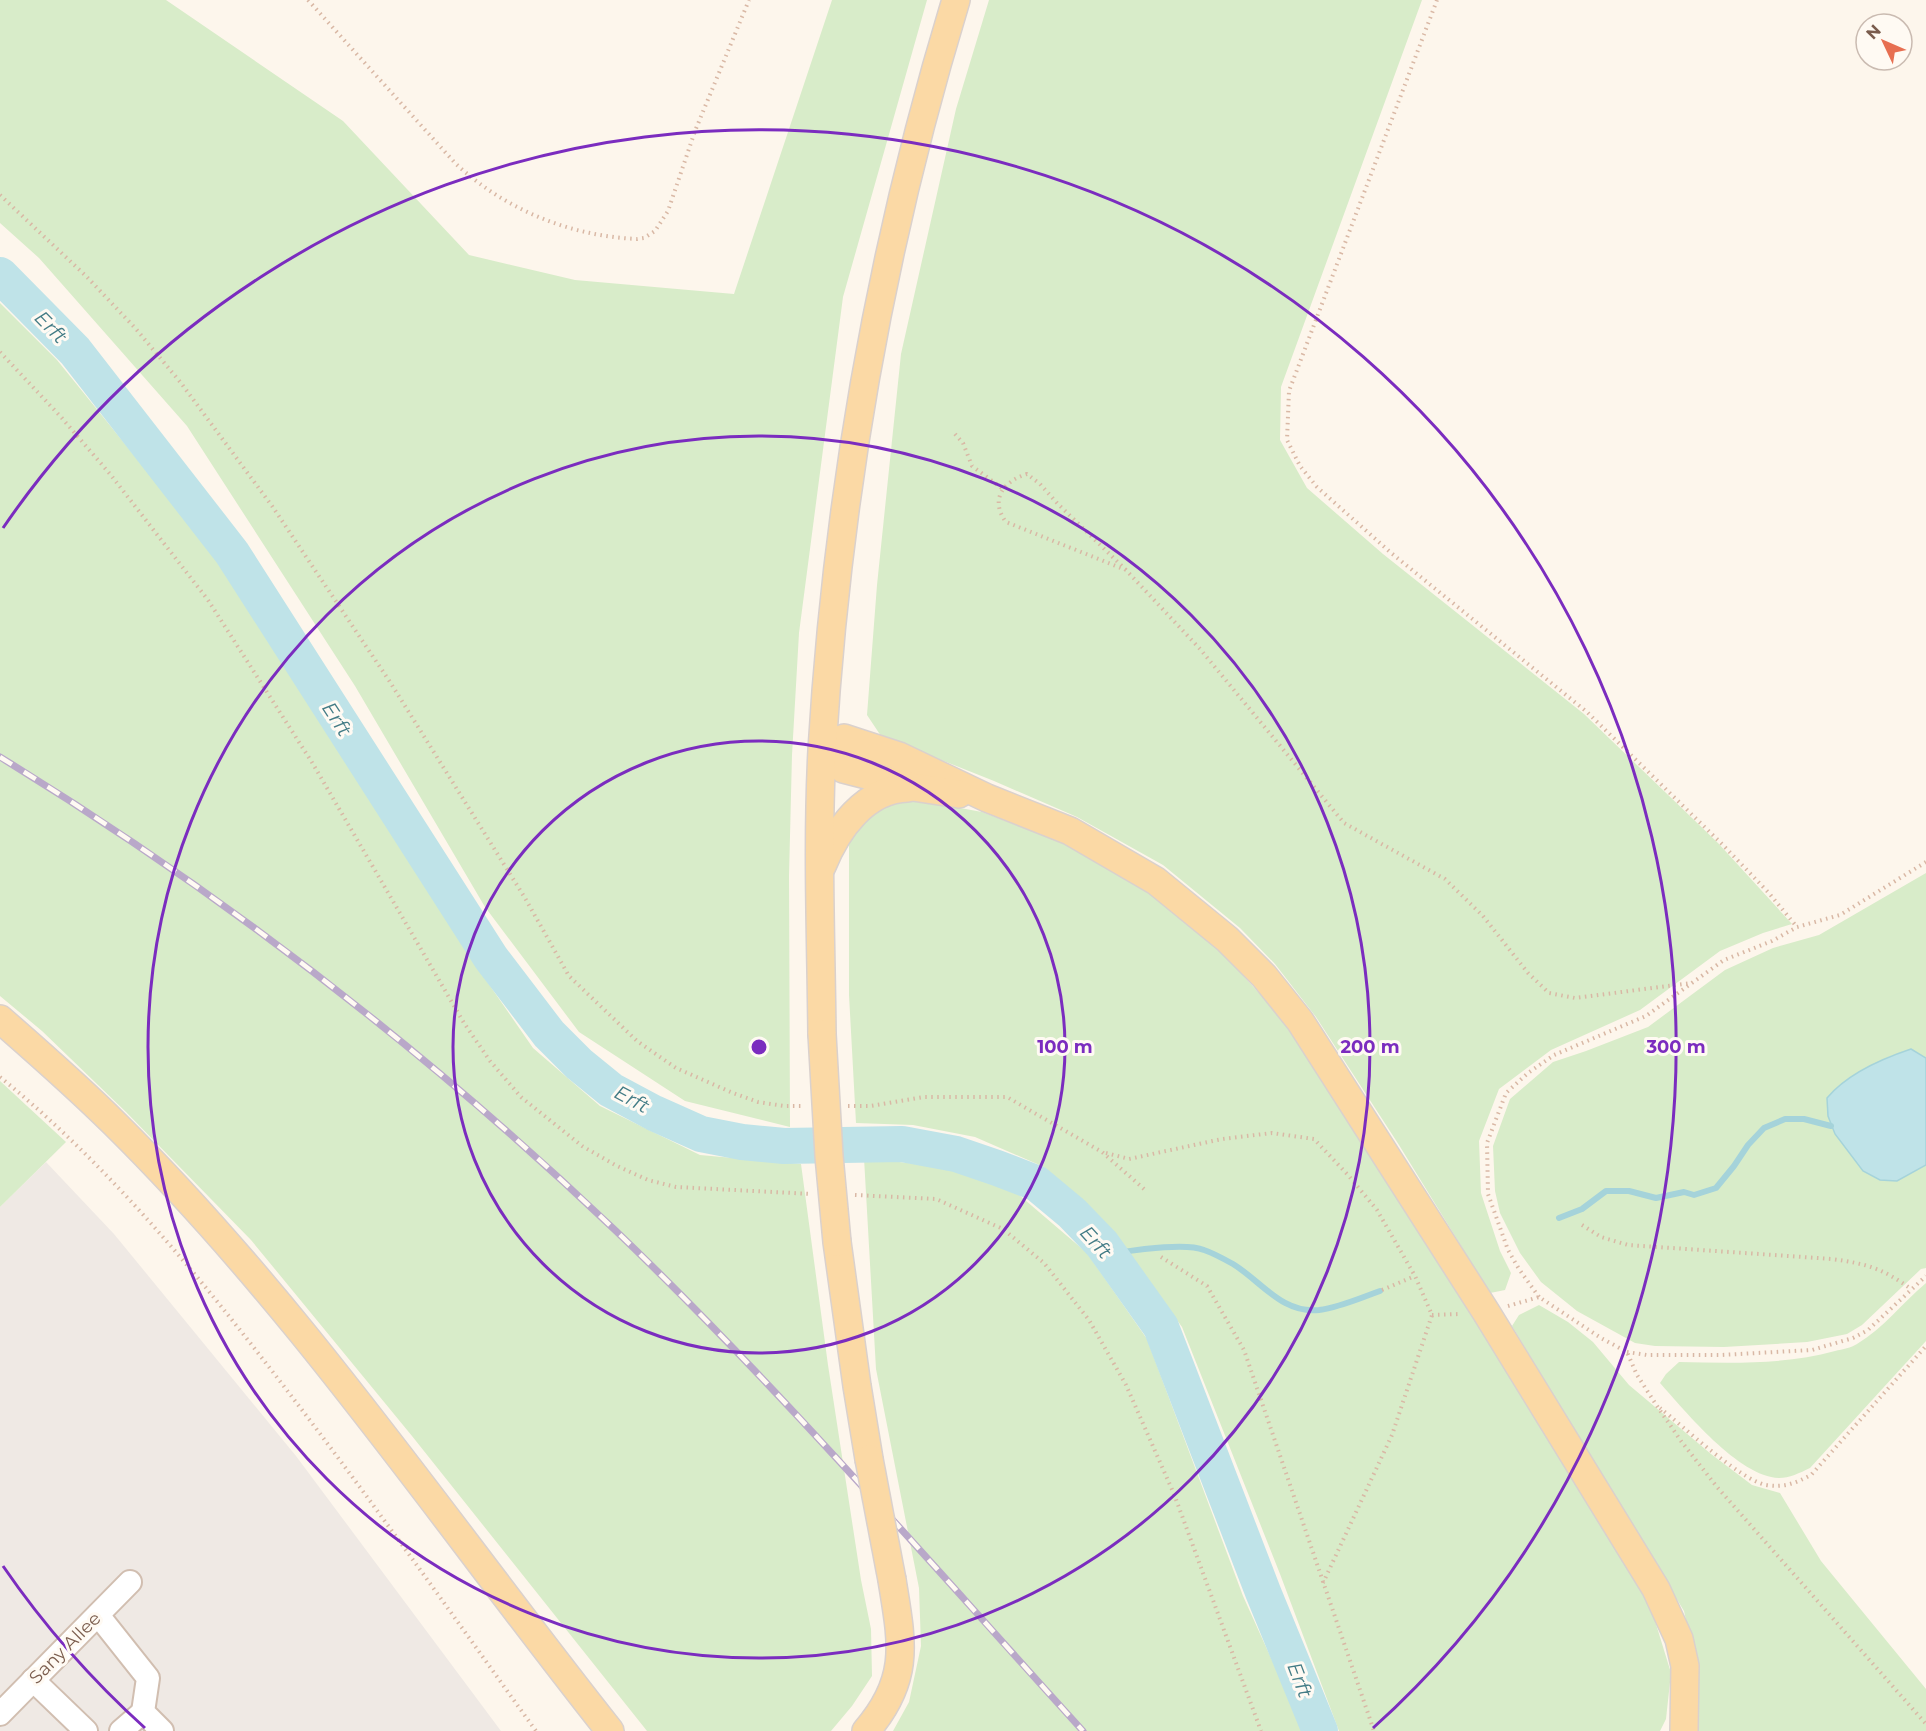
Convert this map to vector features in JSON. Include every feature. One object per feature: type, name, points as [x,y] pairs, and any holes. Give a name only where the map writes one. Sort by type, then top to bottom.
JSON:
[{"type":"main road","points":[[866,1731],[889,1698],[899,1669],[900,1634],[857,1386],[837,1242],[829,1156],[822,1034],[820,873],[823,749],[845,515],[867,368],[907,179],[956,0]]},
{"type":"main road","points":[[823,749],[844,738],[899,756],[987,798],[1070,831],[1156,881],[1227,939],[1264,976],[1300,1021],[1486,1312],[1656,1589],[1679,1639],[1685,1666],[1684,1731]]},
{"type":"main road","points":[[823,749],[843,769],[913,788],[987,798]]},
{"type":"main road","points":[[820,873],[835,840],[858,809],[886,791],[913,788]]},
{"type":"main road","points":[[0,1019],[116,1125],[231,1249],[393,1448],[610,1731]]},
{"type":"main road","points":[[1673,1731],[1686,1690]]},
{"type":"street","name":"Sany Allee","points":[[0,1714],[130,1582]]},
{"type":"street","points":[[98,1615],[148,1678],[143,1712],[121,1731]]},
{"type":"street","points":[[33,1680],[86,1731]]},
{"type":"street","points":[[143,1712],[162,1731]]},
{"type":"path","points":[[308,0],[476,182],[505,201],[538,217],[594,233],[637,239],[644,238],[655,231],[668,211],[694,131],[749,0]]},
{"type":"path","points":[[1437,0],[1289,391],[1286,416],[1287,441],[1300,466],[1317,487],[1390,552],[1587,712],[1722,844],[1768,892],[1797,927]]},
{"type":"path","points":[[0,195],[87,277],[136,329],[181,382],[272,506],[390,682],[525,898],[569,976],[631,1036],[676,1068],[704,1082],[758,1102],[784,1106],[806,1106]]},
{"type":"path","points":[[0,352],[110,474],[208,600],[313,764],[464,1023],[490,1061],[521,1097],[582,1146],[648,1180],[676,1187],[820,1194]]},
{"type":"path","points":[[955,434],[963,443],[972,466],[1003,489]]},
{"type":"path","points":[[1126,570],[1006,522],[1000,514],[998,504],[1003,489],[1014,478],[1027,474],[1040,484],[1126,570],[1200,649],[1344,823],[1445,879],[1483,916],[1528,973],[1549,993],[1575,998],[1691,983]]},
{"type":"path","points":[[1926,862],[1840,915],[1797,927],[1772,941],[1725,960],[1646,1016],[1554,1055],[1528,1073],[1506,1093],[1487,1143],[1488,1194],[1509,1250],[1519,1269],[1539,1297],[1601,1338],[1627,1352],[1647,1355],[1721,1355],[1812,1350],[1853,1338],[1868,1330],[1926,1276]]},
{"type":"path","points":[[0,1077],[52,1123],[129,1199],[208,1288],[339,1458],[536,1731]]},
{"type":"path","points":[[838,1106],[870,1106],[924,1097],[1007,1097],[1102,1152],[1144,1189]]},
{"type":"path","points":[[1102,1152],[1129,1159],[1222,1139],[1272,1133],[1314,1139],[1377,1210],[1415,1276],[1432,1315],[1392,1435],[1323,1583]]},
{"type":"path","points":[[844,1195],[936,1199],[1003,1229],[1044,1263],[1089,1320],[1126,1385],[1173,1494],[1262,1731]]},
{"type":"path","points":[[1582,1225],[1601,1237],[1628,1245],[1832,1259],[1865,1264],[1882,1271],[1911,1289]]},
{"type":"path","points":[[1161,1257],[1207,1286],[1244,1350],[1374,1731]]},
{"type":"path","points":[[1382,1290],[1415,1276]]},
{"type":"path","points":[[1486,1312],[1539,1297]]},
{"type":"path","points":[[1657,1406],[1744,1476],[1765,1485],[1794,1484],[1810,1474],[1926,1346]]},
{"type":"path","points":[[1627,1352],[1637,1375],[1657,1406],[1717,1487],[1926,1724]]},
{"type":"shaded area","points":[[46,1162],[114,1234],[296,1456],[501,1731],[0,1731],[0,1207]]},
{"type":"green space","points":[[0,0],[166,0],[343,121],[469,255],[575,280],[734,294],[832,0],[927,0],[843,297],[799,633],[792,755],[789,876],[790,1127],[685,1101],[579,1032],[485,907],[355,686],[187,426],[39,258],[0,223]]},
{"type":"green space","points":[[989,0],[1422,0],[1281,387],[1280,440],[1307,488],[1383,554],[1584,714],[1718,843],[1792,924],[1720,951],[1640,1010],[1551,1050],[1499,1089],[1479,1141],[1481,1193],[1500,1251],[1511,1273],[1505,1290],[1490,1293],[1399,1145],[1316,1017],[1275,964],[1240,928],[1163,865],[1077,817],[881,736],[867,715],[877,585],[901,354],[956,109]]},
{"type":"green space","points":[[0,303],[57,360],[218,559],[477,967],[533,1048],[600,1106],[700,1155],[801,1164],[828,1365],[861,1580],[871,1629],[872,1676],[852,1706],[831,1731],[647,1731],[412,1436],[251,1240],[126,1112],[42,1031],[0,996]]},
{"type":"green space","points":[[906,798],[982,812],[1069,845],[1147,890],[1218,948],[1291,1028],[1477,1318],[1648,1598],[1671,1673],[1666,1719],[1660,1731],[1339,1731],[1280,1574],[1182,1327],[1122,1243],[1044,1167],[975,1137],[913,1125],[856,1123],[849,995],[849,839],[877,810]]},
{"type":"green space","points":[[1926,873],[1926,1058],[1911,1049],[1891,1056],[1860,1072],[1828,1116],[1835,1134],[1897,1181],[1926,1165],[1926,1268],[1921,1269],[1862,1325],[1847,1334],[1807,1342],[1724,1347],[1655,1346],[1635,1343],[1577,1311],[1541,1282],[1520,1253],[1500,1213],[1495,1191],[1493,1146],[1510,1099],[1553,1062],[1648,1027],[1725,970],[1773,948],[1819,935]]},
{"type":"green space","points":[[0,1081],[66,1142],[0,1207]]},
{"type":"green space","points":[[864,1158],[943,1167],[1018,1194],[1087,1253],[1147,1339],[1243,1596],[1304,1731],[893,1731],[909,1702],[921,1646],[919,1588],[876,1369]]},
{"type":"green space","points":[[1926,1283],[1926,1341],[1810,1468],[1795,1475],[1779,1478],[1763,1475],[1747,1467],[1714,1441],[1660,1383],[1679,1362],[1777,1361],[1816,1356],[1852,1346],[1876,1331]]},
{"type":"green space","points":[[1539,1305],[1568,1322],[1593,1342],[1629,1385],[1711,1454],[1752,1485],[1780,1493],[1821,1561],[1926,1689],[1926,1731],[1693,1731],[1699,1679],[1684,1611],[1512,1326],[1519,1315]]},
{"type":"water","points":[[1911,1049],[1926,1058],[1926,1165],[1897,1181],[1880,1180],[1863,1171],[1835,1134],[1828,1116],[1827,1098],[1835,1089],[1865,1068]]},
{"type":"waterway","name":"Erft","points":[[0,275],[75,351],[232,553],[491,958],[549,1034],[579,1064],[611,1090],[701,1134],[742,1142],[784,1146],[902,1144],[956,1154],[997,1168],[1036,1183],[1072,1213],[1102,1244],[1161,1327],[1263,1592],[1320,1731]]},
{"type":"waterway","points":[[1559,1218],[1582,1209],[1606,1191],[1629,1191],[1656,1198],[1684,1192],[1694,1195],[1716,1188],[1748,1145],[1764,1128],[1785,1119],[1804,1119],[1831,1126]]},
{"type":"waterway","points":[[1108,1254],[1171,1247],[1204,1250],[1233,1264],[1283,1302],[1306,1310],[1335,1307],[1380,1291]]},
{"type":"railway","points":[[0,757],[163,863],[321,978],[397,1038],[545,1165],[677,1291],[796,1414],[1083,1731]]}]
